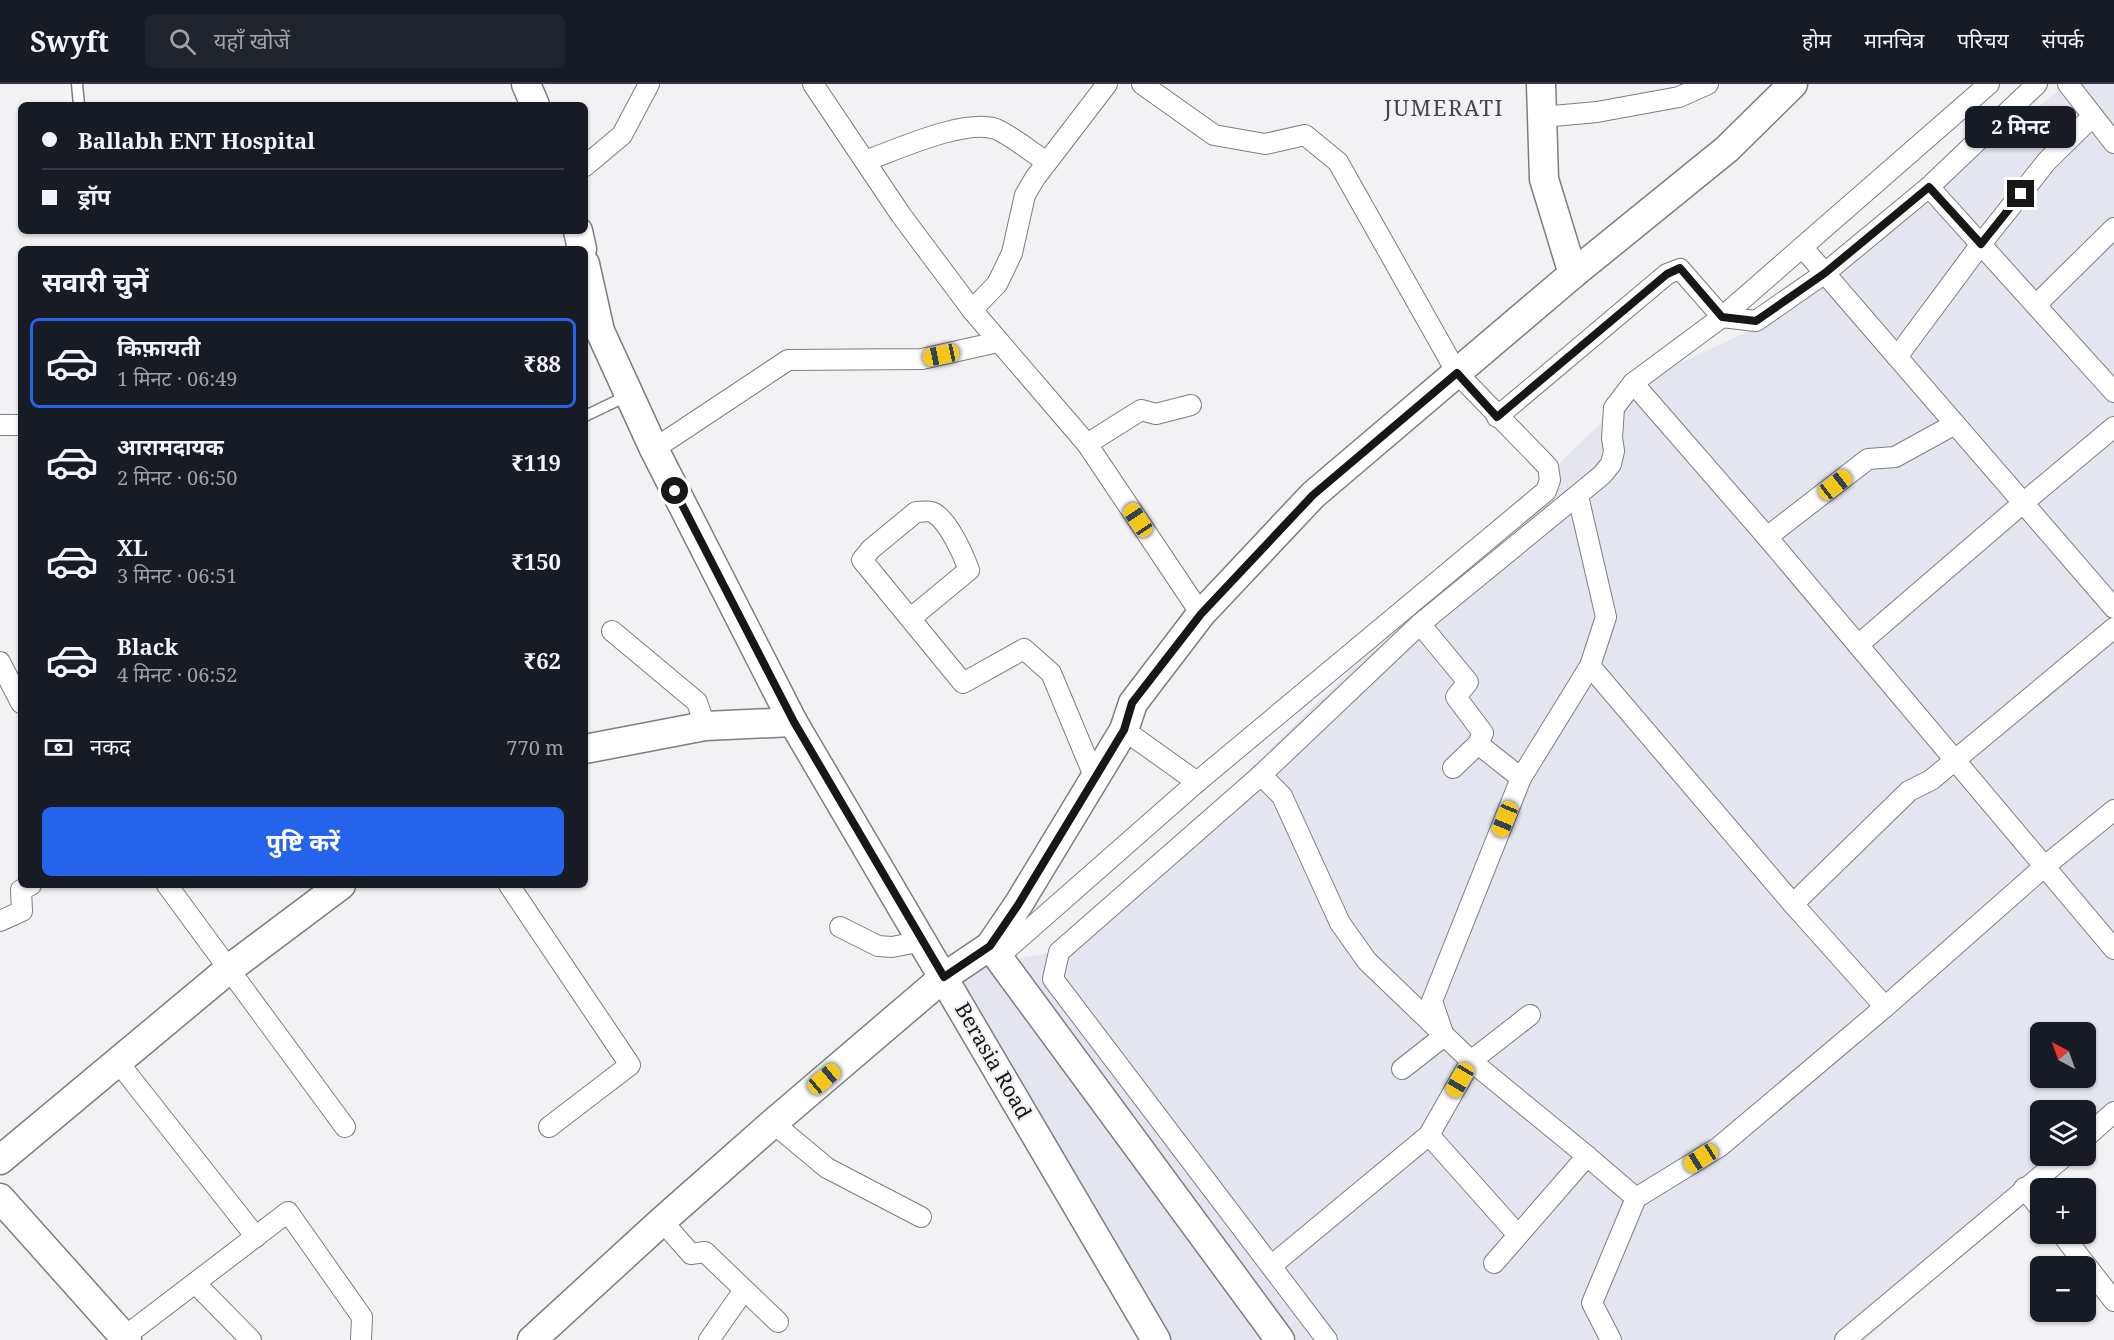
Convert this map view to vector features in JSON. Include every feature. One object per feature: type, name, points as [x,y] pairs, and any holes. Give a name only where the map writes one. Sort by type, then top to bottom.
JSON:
[{"type":"street","points":[[526,84],[534,102]]},
{"type":"street","points":[[588,163],[622,135],[648,84]]},
{"type":"street","points":[[813,84],[901,215],[972,310],[1088,444],[1201,614]]},
{"type":"street","points":[[972,310],[997,284],[1012,253],[1025,195],[1047,162],[1107,84]]},
{"type":"street","points":[[1540,84],[1544,179],[1573,274]]},
{"type":"street","points":[[1542,117],[1597,112],[1671,99],[1708,84]]},
{"type":"street","points":[[994,952],[1018,905],[1094,776],[1124,730],[1132,703],[1201,614],[1313,495],[1573,274],[1727,149],[1793,84]]},
{"type":"street","points":[[1327,1340],[1053,979],[1059,952],[1261,775],[1420,624],[1602,476],[1611,464],[1614,451],[1612,438],[1614,408],[1633,383],[1722,317],[1989,84]]},
{"type":"street","points":[[1497,417],[1667,274],[1680,268],[1722,317],[1756,321],[1825,273],[1929,187],[2037,84]]},
{"type":"street","points":[[2068,84],[2114,143]]},
{"type":"street","points":[[532,1340],[773,1123],[944,977],[994,952],[1546,491],[1550,480],[1548,467],[1497,417],[1457,373],[1338,162],[1305,135],[1265,144],[1214,135],[1146,85]]},
{"type":"street","points":[[1897,357],[1981,244],[2047,162],[2093,116]]},
{"type":"street","points":[[865,161],[939,134],[972,128],[995,129],[1047,162]]},
{"type":"street","points":[[1929,187],[2114,392]]},
{"type":"street","points":[[2036,305],[2114,228]]},
{"type":"street","points":[[1803,248],[2114,608]]},
{"type":"street","name":"Berasia Road","points":[[588,277],[600,331],[654,449],[794,722],[1156,1340]]},
{"type":"street","points":[[654,449],[788,360],[922,359],[998,342]]},
{"type":"street","points":[[1633,383],[1767,537],[2114,949]]},
{"type":"street","points":[[1088,444],[1141,410],[1156,414],[1191,405]]},
{"type":"street","points":[[1767,537],[1868,459],[1895,457],[1955,424]]},
{"type":"street","points":[[0,425],[18,425]]},
{"type":"street","points":[[1857,645],[2114,427]]},
{"type":"street","points":[[1444,1036],[1432,1001],[1521,778],[1590,666],[1606,617],[1578,496]]},
{"type":"street","points":[[911,618],[969,570],[961,549],[947,528],[934,513],[924,511],[916,512],[871,549],[862,560],[963,683],[1024,649],[1051,673],[1094,776]]},
{"type":"street","points":[[1420,624],[1468,682],[1456,697],[1483,733],[1478,744],[1453,768]]},
{"type":"street","points":[[1793,904],[1909,791],[1931,780],[2114,628]]},
{"type":"street","points":[[612,631],[697,702],[705,726]]},
{"type":"street","points":[[0,662],[18,697]]},
{"type":"street","points":[[1590,666],[1793,904],[1885,1007]]},
{"type":"street","points":[[588,748],[705,726],[794,722]]},
{"type":"street","points":[[1124,730],[1197,782]]},
{"type":"street","points":[[1478,744],[1521,778]]},
{"type":"street","points":[[1261,775],[1282,796],[1340,923],[1367,961],[1471,1061],[1635,1198]]},
{"type":"street","points":[[1611,1340],[1592,1303],[1635,1198],[1719,1147],[1885,1007],[2045,866],[2114,810]]},
{"type":"street","points":[[0,921],[22,911],[21,890],[25,888]]},
{"type":"street","points":[[169,888],[345,1127]]},
{"type":"street","points":[[0,1160],[229,969],[336,888]]},
{"type":"street","points":[[511,888],[630,1065],[549,1126]]},
{"type":"street","points":[[840,927],[878,946],[892,947],[923,941]]},
{"type":"street","points":[[994,952],[1280,1340]]},
{"type":"street","points":[[1270,1266],[1429,1135],[1471,1061],[1530,1015]]},
{"type":"street","points":[[1402,1069],[1444,1036]]},
{"type":"street","points":[[118,1062],[256,1236]]},
{"type":"street","points":[[2096,1128],[2114,1112]]},
{"type":"street","points":[[773,1123],[827,1168],[921,1217]]},
{"type":"street","points":[[1429,1135],[1518,1235]]},
{"type":"street","points":[[1494,1263],[1587,1156]]},
{"type":"street","points":[[1845,1340],[2052,1166]]},
{"type":"street","points":[[2024,1188],[2030,1196]]},
{"type":"street","points":[[0,1198],[125,1338],[288,1212],[362,1317],[361,1340]]},
{"type":"street","points":[[662,1221],[691,1254],[705,1252],[778,1322]]},
{"type":"street","points":[[2070,1244],[2114,1301]]},
{"type":"street","points":[[195,1283],[251,1340]]},
{"type":"street","points":[[709,1340],[744,1290]]},
{"type":"lane","points":[[77,84],[79,102]]},
{"type":"lane","points":[[588,414],[629,394]]},
{"type":"shaded area","points":[[2067,84],[2114,84],[2114,1118],[2096,1134],[2096,1100],[2030,1100],[2030,1166],[2060,1166],[2046,1178],[2030,1178],[2030,1193],[1865,1340],[1156,1340],[941,972],[1066,950],[1622,402],[1636,383],[1763,325]]},
{"type":"district","name":"JUMERATI","points":[[1444,108]]},
{"type":"route","points":[[675,491],[794,722],[944,977],[990,946],[1018,905],[1094,776],[1124,730],[1132,703],[1201,614],[1313,495],[1457,373],[1497,417],[1667,274],[1680,268],[1722,317],[1756,321],[1825,273],[1929,187],[1981,244],[2021,194]]}]
